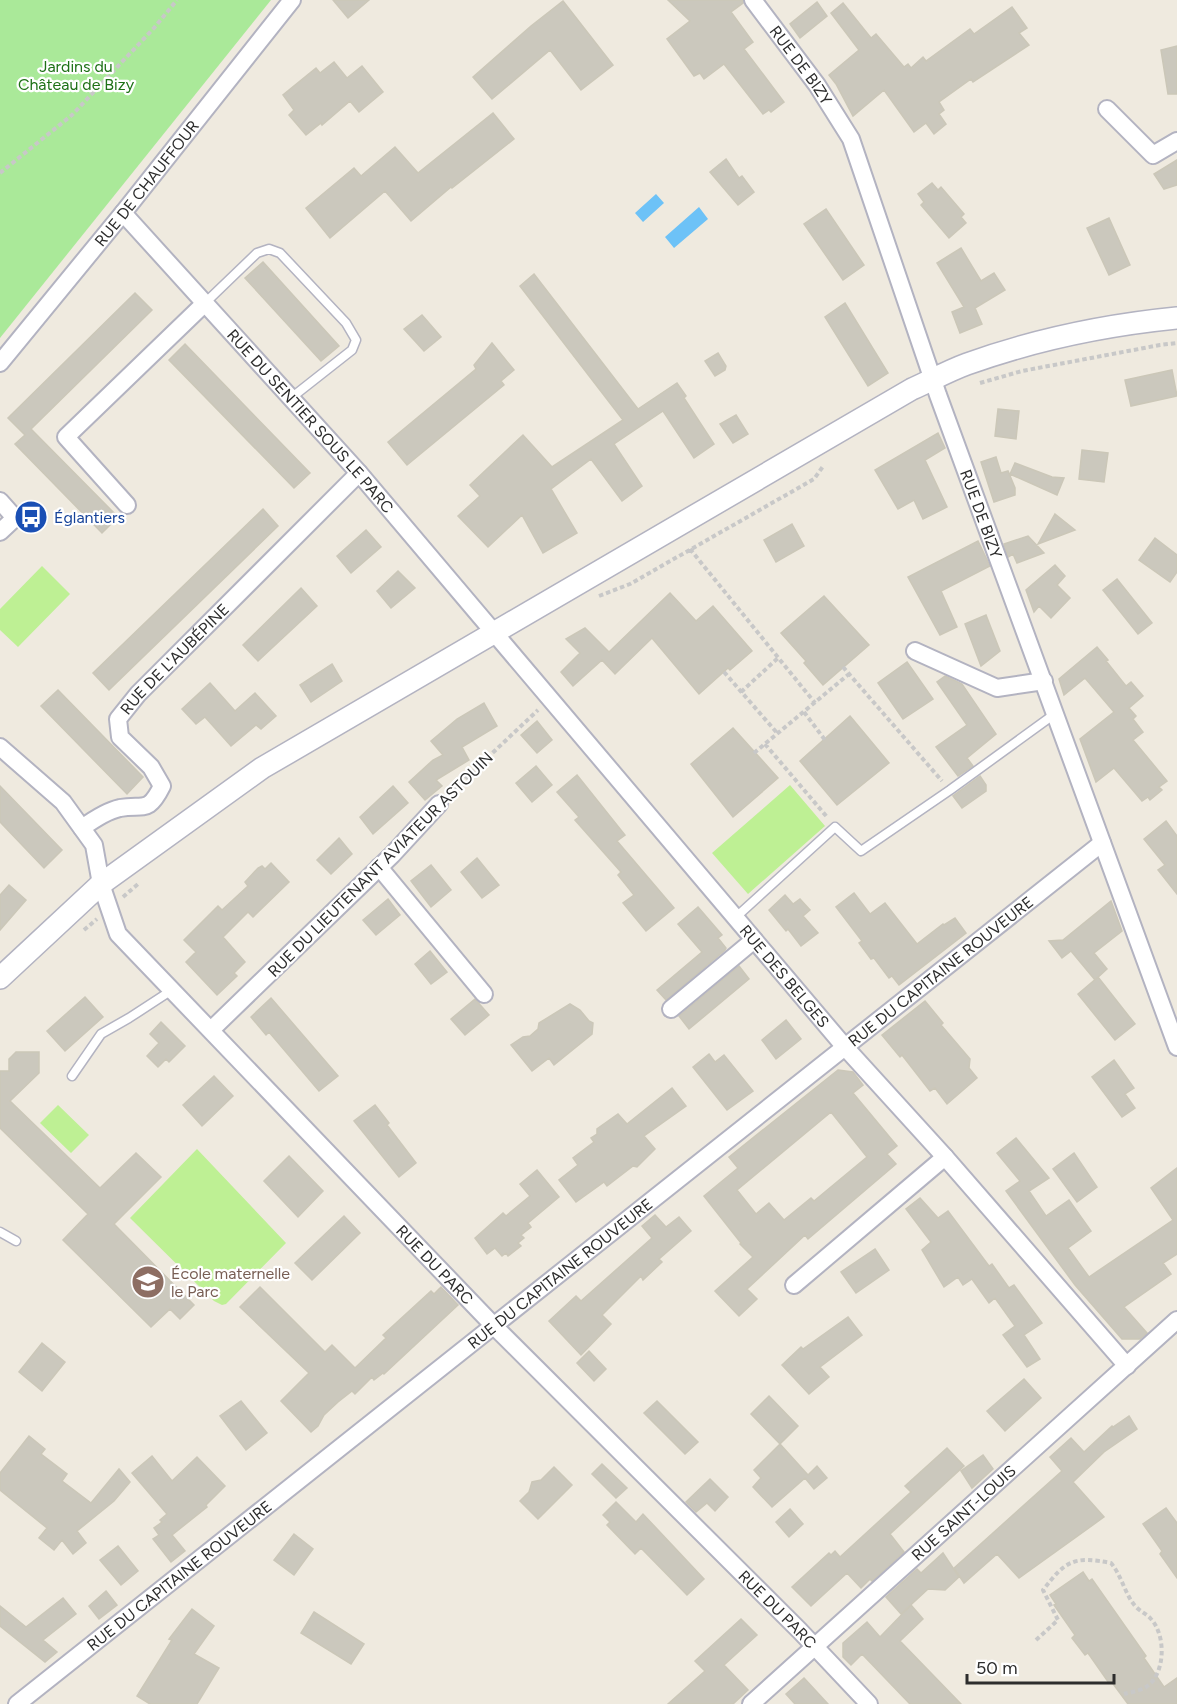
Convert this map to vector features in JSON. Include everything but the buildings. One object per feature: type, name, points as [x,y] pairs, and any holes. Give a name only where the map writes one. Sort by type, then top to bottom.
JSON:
[{"type":"street","name":"RUE DE CHAUFFOUR","points":[[0,363],[123,213],[292,0]]},
{"type":"street","name":"RUE DE BIZY","points":[[754,1],[817,85],[851,139],[934,379],[1177,1047]]},
{"type":"street","points":[[1107,109],[1153,155],[1177,141]]},
{"type":"street","name":"RUE DU SENTIER SOUS LE PARC","points":[[123,213],[359,473],[496,632]]},
{"type":"street","points":[[127,505],[66,437],[204,304]]},
{"type":"street","points":[[0,978],[101,884],[262,768],[912,389],[966,365],[1032,344],[1118,324],[1177,318]]},
{"type":"street","name":"RUE DE L'AUBÉPINE","points":[[82,828],[98,816],[119,808],[141,808],[155,800],[162,786],[151,767],[120,737],[118,719],[138,693],[359,473]]},
{"type":"street","points":[[0,501],[15,518],[0,532]]},
{"type":"street","name":"RUE DES BELGES","points":[[496,632],[549,699],[844,1046],[945,1157],[1127,1366]]},
{"type":"street","points":[[915,651],[997,688],[1044,681]]},
{"type":"street","name":"RUE DU PARC","points":[[0,747],[63,802],[94,845],[108,910],[118,933],[494,1326],[815,1646],[869,1704]]},
{"type":"street","name":"RUE DU LIEUTENANT AVIATEUR ASTOUIN","points":[[211,1030],[379,867],[439,804]]},
{"type":"street","name":"RUE DU CAPITAINE ROUVEURE","points":[[17,1704],[1102,843]]},
{"type":"street","points":[[379,867],[484,994]]},
{"type":"street","points":[[671,1009],[754,940]]},
{"type":"street","points":[[794,1285],[945,1157]]},
{"type":"street","name":"RUE SAINT-LOUIS","points":[[751,1704],[1177,1320]]},
{"type":"lane","points":[[204,304],[257,253],[269,249],[280,253],[346,323],[356,340],[352,350],[291,398]]},
{"type":"lane","points":[[735,918],[835,827],[861,851],[1056,713]]},
{"type":"lane","points":[[72,1077],[101,1034],[172,990]]},
{"type":"lane","points":[[0,1232],[16,1241]]},
{"type":"path","points":[[0,173],[72,115],[154,28],[177,0]]},
{"type":"path","points":[[977,384],[1022,371],[1177,343]]},
{"type":"path","points":[[597,597],[630,584],[814,479],[830,458]]},
{"type":"path","points":[[690,549],[814,703]]},
{"type":"path","points":[[741,692],[778,658]]},
{"type":"path","points":[[843,667],[950,790]]},
{"type":"path","points":[[724,672],[778,734]]},
{"type":"path","points":[[754,753],[849,674]]},
{"type":"path","name":"RUE DU LIEUTENANT AVIATEUR ASTOUIN","points":[[439,804],[549,699]]},
{"type":"path","points":[[804,712],[825,740]]},
{"type":"path","points":[[765,744],[835,827]]},
{"type":"path","points":[[82,931],[142,881]]},
{"type":"path","points":[[1036,1640],[1058,1620],[1043,1590],[1059,1569],[1077,1560],[1111,1563],[1119,1573],[1136,1607],[1152,1619],[1160,1633],[1162,1652],[1158,1673],[1147,1687],[1124,1694]]},
{"type":"green space","name":"Jardins du Château de Bizy","points":[[0,0],[271,0],[0,338]]},
{"type":"green space","points":[[42,566],[70,594],[18,647],[0,630],[0,609]]},
{"type":"green space","points":[[790,785],[825,826],[748,894],[712,853]]},
{"type":"green space","points":[[58,1105],[89,1135],[71,1153],[40,1123]]},
{"type":"green space","points":[[197,1149],[286,1243],[226,1304],[222,1305],[214,1301],[130,1218]]},
{"type":"water","points":[[656,194],[664,203],[643,222],[635,213]]},
{"type":"water","points":[[699,207],[708,219],[674,248],[665,237]]},
{"type":"place","name":"Églantiers","points":[[31,517]]},
{"type":"place","name":"École maternelle le Parc","points":[[148,1282]]}]
